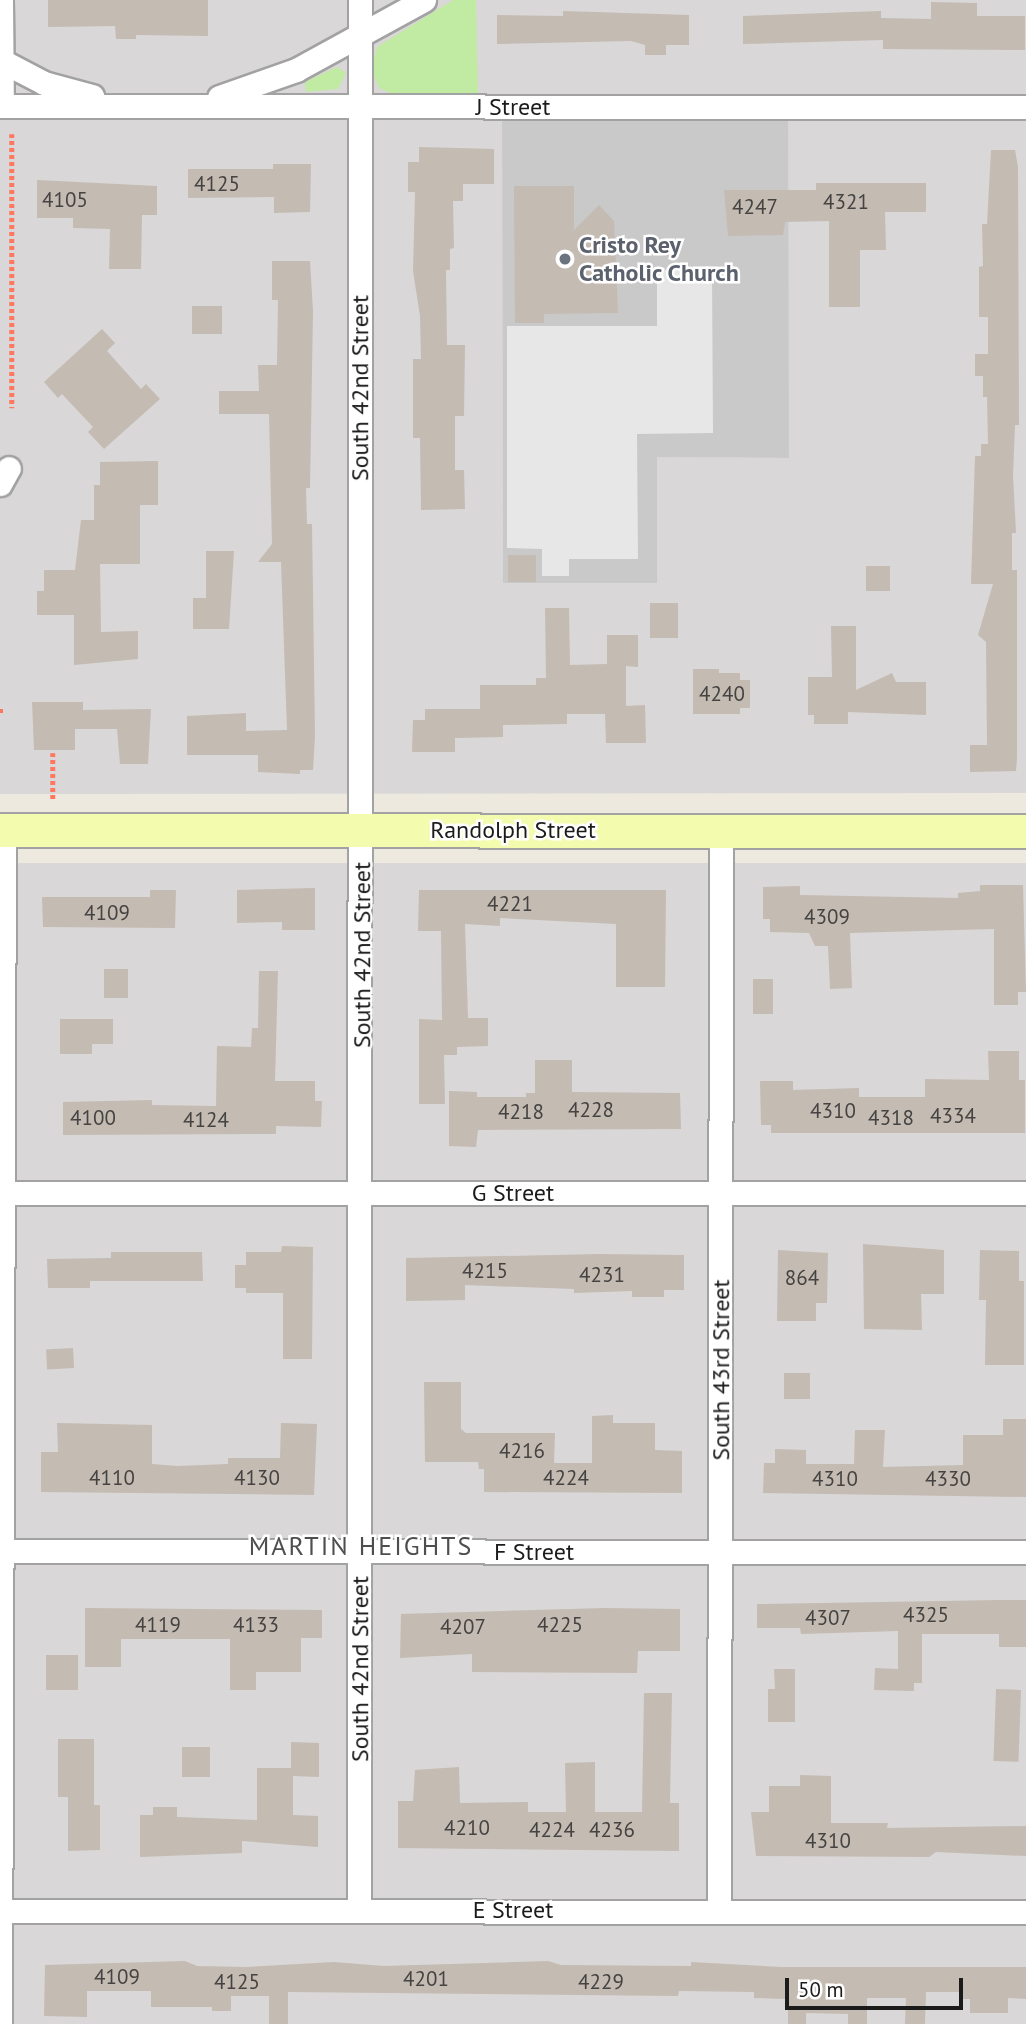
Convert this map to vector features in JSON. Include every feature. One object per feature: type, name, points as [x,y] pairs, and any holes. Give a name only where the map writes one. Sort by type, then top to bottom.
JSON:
[{"type":"main road","name":"Randolph Street","points":[[2,830],[1026,831]]},
{"type":"street","points":[[1,0],[1,106]]},
{"type":"street","name":"South 42nd Street","points":[[359,0],[362,830],[359,1910]]},
{"type":"street","points":[[1,60],[72,92],[177,105],[263,85],[360,37],[424,0]]},
{"type":"street","name":"J Street","points":[[1,106],[1026,107]]},
{"type":"street","points":[[0,2024],[2,830]]},
{"type":"street","name":"South 43rd Street","points":[[719,1910],[721,830]]},
{"type":"street","name":"G Street","points":[[1,1192],[1026,1193]]},
{"type":"street","name":"F Street","points":[[1,1551],[1026,1552]]},
{"type":"street","name":"E Street","points":[[0,1911],[1026,1912]]},
{"type":"path","points":[[12,134],[12,408]]},
{"type":"path","points":[[53,753],[53,801]]},
{"type":"shaded area","points":[[0,0],[1026,0],[1026,793],[0,794]],"holes":[[[502,107],[789,458],[657,457],[503,583]]]},
{"type":"shaded area","name":"Cristo Rey Catholic Church","points":[[502,107],[788,108],[789,458],[657,457],[657,583],[503,583]]},
{"type":"shaded area","points":[[657,270],[712,270],[713,433],[637,434],[638,559],[569,559],[569,576],[542,576],[542,549],[507,548],[507,326],[657,326]]},
{"type":"shaded area","name":"MARTIN HEIGHTS","points":[[0,863],[1026,863],[1026,2024],[0,2024]]},
{"type":"green space","points":[[453,0],[476,0],[478,93],[390,93],[379,88],[371,69],[377,47]]},
{"type":"green space","points":[[337,67],[346,73],[338,89],[306,92],[305,82]]},
{"type":"building","points":[[48,0],[208,0],[208,36],[136,35],[136,39],[116,39],[115,26],[48,27]]},
{"type":"building","points":[[931,2],[977,3],[977,16],[1025,16],[1025,50],[883,49],[883,40],[743,44],[743,16],[881,11],[881,18],[931,19]]},
{"type":"building","points":[[563,11],[689,15],[689,45],[666,45],[666,55],[645,55],[645,45],[631,41],[497,44],[497,15],[563,16]]},
{"type":"building","points":[[419,147],[494,149],[494,184],[463,184],[463,201],[453,201],[454,248],[450,249],[450,270],[446,270],[447,345],[465,345],[464,416],[455,416],[455,470],[464,470],[465,509],[421,510],[420,438],[413,438],[413,359],[421,359],[420,316],[413,271],[415,192],[408,192],[408,162],[419,162]]},
{"type":"building","points":[[991,150],[1015,150],[1018,167],[1019,425],[1015,425],[1013,475],[1016,533],[1012,533],[1012,570],[1017,570],[1017,758],[1016,771],[970,772],[970,745],[987,745],[986,642],[978,635],[993,584],[971,584],[975,456],[981,456],[981,444],[988,444],[987,397],[983,397],[983,376],[975,376],[975,354],[988,354],[988,317],[979,317],[979,267],[983,266],[982,224],[987,224]]},
{"type":"building","points":[[273,164],[311,164],[310,212],[274,213],[274,197],[188,198],[188,169],[273,169]]},
{"type":"building","points":[[37,180],[157,186],[157,215],[142,215],[141,269],[109,269],[110,229],[73,228],[73,218],[37,218]]},
{"type":"building","points":[[816,183],[926,183],[926,212],[885,212],[886,250],[860,250],[860,307],[829,307],[829,221],[785,222],[783,235],[728,236],[724,190],[816,190]]},
{"type":"building","name":"Cristo Rey Catholic Church","points":[[514,186],[574,186],[574,230],[599,205],[614,221],[618,313],[544,314],[544,323],[515,323]]},
{"type":"building","points":[[272,261],[310,261],[313,311],[310,488],[306,488],[307,524],[312,524],[315,736],[313,770],[300,770],[300,774],[258,772],[258,755],[187,755],[187,716],[246,713],[246,731],[287,730],[281,562],[258,562],[272,544],[269,414],[219,414],[219,391],[259,391],[258,365],[277,365],[278,300],[272,300]]},
{"type":"building","points":[[192,306],[222,306],[222,334],[192,334]]},
{"type":"building","points":[[102,329],[115,343],[107,351],[141,389],[146,384],[160,399],[104,449],[88,432],[93,427],[62,394],[58,398],[44,382]]},
{"type":"building","points":[[158,461],[158,505],[140,505],[140,564],[100,564],[101,632],[138,631],[138,659],[74,665],[74,615],[37,615],[37,591],[44,591],[44,570],[75,570],[81,520],[94,520],[94,485],[100,485],[100,462]]},
{"type":"building","points":[[206,551],[234,551],[229,629],[193,629],[193,598],[206,598]]},
{"type":"building","points":[[508,555],[536,555],[536,582],[508,582]]},
{"type":"building","points":[[866,566],[890,566],[890,591],[866,591]]},
{"type":"building","points":[[650,603],[678,603],[678,638],[650,638]]},
{"type":"building","points":[[545,608],[569,608],[570,665],[607,664],[607,635],[638,635],[638,667],[626,666],[626,706],[645,705],[646,743],[606,743],[605,714],[567,714],[567,724],[503,725],[503,737],[455,738],[455,752],[412,752],[413,720],[425,720],[425,709],[480,709],[480,685],[536,685],[536,678],[546,678]]},
{"type":"building","points":[[831,626],[856,626],[856,690],[892,673],[896,682],[926,682],[926,715],[848,712],[848,724],[814,724],[814,715],[808,715],[808,677],[832,677]]},
{"type":"building","points":[[693,669],[719,669],[719,673],[740,673],[740,680],[750,680],[750,708],[740,708],[740,714],[693,714]]},
{"type":"building","points":[[32,702],[83,702],[83,710],[151,709],[148,764],[120,764],[117,729],[75,729],[75,750],[34,750]]},
{"type":"building","points":[[980,885],[1023,885],[1026,992],[1018,992],[1018,1005],[994,1005],[994,929],[850,933],[852,988],[830,989],[828,946],[815,946],[809,933],[770,932],[770,919],[763,919],[763,887],[800,886],[800,895],[958,898],[958,893],[980,891]]},
{"type":"building","points":[[315,888],[315,930],[282,930],[282,922],[237,923],[237,890]]},
{"type":"building","points":[[150,890],[176,890],[175,928],[43,927],[42,897],[150,897]]},
{"type":"building","points":[[419,890],[666,890],[665,987],[616,987],[616,924],[500,918],[500,926],[465,924],[468,1018],[488,1018],[488,1046],[457,1047],[457,1055],[444,1055],[445,1104],[419,1104],[419,1019],[442,1020],[441,931],[418,931]]},
{"type":"building","points":[[104,969],[128,969],[128,998],[104,998]]},
{"type":"building","points":[[259,971],[278,971],[275,1081],[315,1081],[315,1101],[322,1101],[321,1127],[276,1126],[276,1134],[63,1135],[63,1102],[152,1100],[152,1105],[216,1106],[217,1046],[251,1047],[252,1028],[258,1028]]},
{"type":"building","points":[[753,979],[773,979],[773,1014],[753,1014]]},
{"type":"building","points":[[60,1019],[113,1019],[113,1044],[92,1044],[92,1054],[60,1054]]},
{"type":"building","points":[[988,1051],[1019,1051],[1019,1080],[1025,1080],[1025,1133],[771,1133],[771,1125],[761,1125],[760,1081],[793,1081],[793,1090],[859,1088],[859,1097],[925,1097],[925,1079],[989,1080]]},
{"type":"building","points":[[535,1060],[572,1060],[572,1092],[680,1093],[681,1129],[478,1130],[476,1147],[449,1146],[449,1091],[477,1092],[477,1097],[526,1097],[526,1093],[535,1093]]},
{"type":"building","points":[[863,1244],[944,1250],[944,1294],[921,1294],[922,1330],[864,1329]]},
{"type":"building","points":[[282,1246],[313,1247],[312,1359],[283,1359],[283,1293],[246,1293],[246,1288],[235,1288],[235,1265],[246,1265],[246,1252],[281,1252]]},
{"type":"building","points":[[778,1250],[828,1253],[827,1303],[816,1303],[816,1321],[777,1321]]},
{"type":"building","points":[[980,1250],[1019,1251],[1019,1281],[1024,1281],[1024,1365],[985,1365],[986,1300],[979,1300]]},
{"type":"building","points":[[111,1252],[202,1252],[203,1281],[90,1281],[90,1288],[48,1288],[47,1259],[111,1258]]},
{"type":"building","points":[[684,1255],[684,1290],[664,1290],[664,1297],[632,1297],[632,1291],[574,1293],[574,1289],[465,1285],[465,1300],[406,1301],[406,1258]]},
{"type":"building","points":[[73,1348],[74,1368],[47,1369],[46,1349]]},
{"type":"building","points":[[784,1373],[810,1373],[810,1399],[784,1399]]},
{"type":"building","points":[[424,1382],[461,1382],[461,1429],[466,1433],[555,1433],[554,1463],[592,1463],[592,1416],[613,1415],[613,1423],[655,1423],[655,1450],[682,1451],[682,1493],[484,1492],[484,1469],[479,1469],[478,1462],[425,1462]]},
{"type":"building","points":[[1003,1419],[1026,1419],[1026,1497],[763,1493],[764,1463],[775,1463],[775,1449],[806,1450],[806,1464],[854,1464],[855,1430],[885,1430],[883,1467],[963,1465],[963,1435],[1003,1435]]},
{"type":"building","points":[[57,1423],[152,1425],[152,1464],[177,1466],[228,1464],[228,1458],[280,1458],[281,1423],[317,1424],[314,1495],[41,1492],[41,1452],[58,1452]]},
{"type":"building","points":[[1026,1600],[1026,1647],[999,1647],[999,1634],[922,1634],[922,1683],[914,1683],[914,1691],[874,1690],[875,1668],[898,1669],[898,1631],[801,1634],[800,1628],[757,1628],[757,1604]]},
{"type":"building","points":[[85,1608],[322,1610],[322,1638],[301,1638],[301,1672],[256,1672],[256,1690],[230,1690],[230,1639],[121,1639],[121,1667],[85,1667]]},
{"type":"building","points":[[605,1608],[680,1609],[680,1651],[638,1651],[637,1673],[472,1672],[472,1654],[400,1658],[401,1614]]},
{"type":"building","points":[[46,1655],[78,1655],[78,1690],[46,1690]]},
{"type":"building","points":[[774,1669],[795,1669],[795,1722],[768,1722],[768,1689],[775,1689]]},
{"type":"building","points":[[996,1689],[1021,1690],[1018,1762],[993,1761]]},
{"type":"building","points":[[644,1693],[672,1693],[670,1803],[679,1803],[679,1851],[398,1848],[398,1801],[413,1801],[415,1770],[459,1767],[460,1803],[528,1802],[528,1812],[566,1812],[565,1763],[595,1762],[595,1812],[642,1812]]},
{"type":"building","points":[[58,1739],[94,1739],[94,1805],[100,1805],[100,1850],[68,1851],[68,1797],[58,1797]]},
{"type":"building","points":[[291,1742],[319,1743],[319,1777],[293,1776],[293,1815],[318,1816],[318,1847],[242,1841],[242,1853],[140,1857],[140,1815],[153,1815],[153,1807],[177,1807],[177,1817],[257,1820],[257,1768],[291,1768]]},
{"type":"building","points":[[182,1747],[210,1747],[210,1777],[182,1777]]},
{"type":"building","points":[[800,1775],[831,1776],[831,1823],[888,1823],[887,1828],[1026,1826],[1026,1856],[936,1852],[929,1857],[756,1856],[751,1812],[769,1812],[769,1786],[800,1786]]},
{"type":"building","points":[[185,1961],[197,1966],[247,1967],[334,1962],[384,1966],[548,1961],[561,1965],[691,1966],[691,1962],[781,1967],[1026,1967],[1026,1999],[1008,1998],[1008,2013],[970,2013],[970,1999],[963,1999],[963,1992],[926,1992],[925,2024],[905,2024],[906,1998],[867,1998],[867,2024],[848,2024],[848,2014],[806,2013],[806,2024],[788,2024],[788,1999],[754,1998],[754,1992],[679,1991],[678,1996],[288,1992],[288,2024],[269,2024],[269,1996],[231,1996],[231,2011],[212,2011],[212,2007],[151,2007],[151,1991],[87,1991],[87,2017],[44,2016],[45,1965]]},
{"type":"place","name":"Cristo Rey Catholic Church","points":[[565,259]]},
{"type":"district","name":"MARTIN HEIGHTS","points":[[361,1546]]}]
